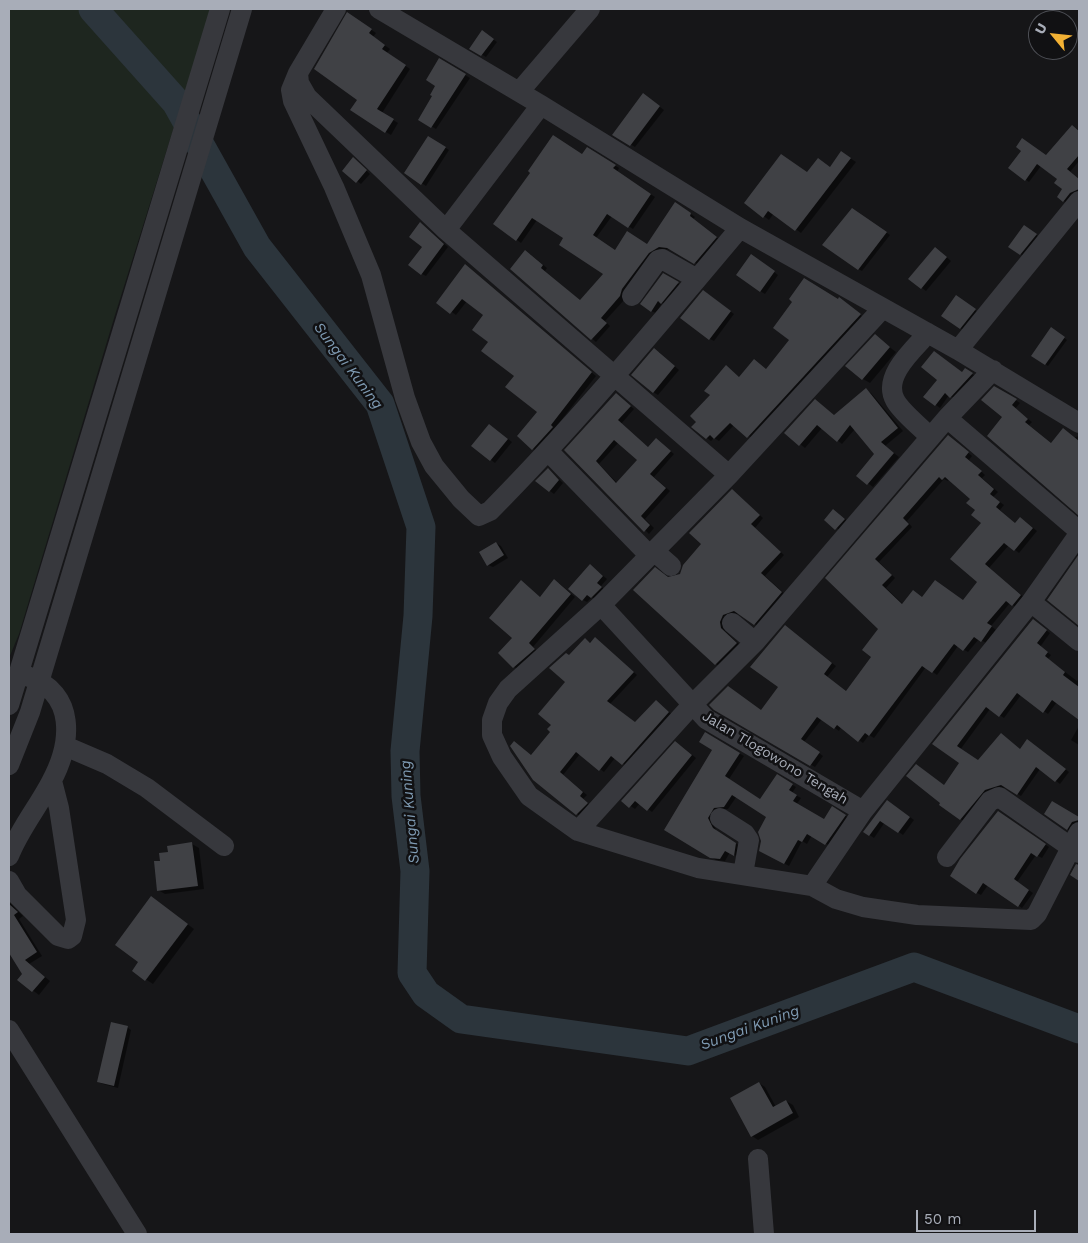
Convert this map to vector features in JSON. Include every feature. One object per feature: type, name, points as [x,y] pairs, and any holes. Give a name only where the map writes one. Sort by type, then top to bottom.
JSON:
[{"type":"street","points":[[9,705],[14,675],[220,9]]},
{"type":"street","points":[[9,765],[30,712],[38,680],[242,9]]},
{"type":"street","points":[[336,9],[298,73],[291,90],[293,101],[334,187],[371,275],[405,398],[421,442],[434,466],[473,513],[480,516],[490,511],[548,450],[616,375],[740,228]]},
{"type":"street","points":[[379,9],[541,105],[740,228],[993,370],[1079,423]]},
{"type":"street","points":[[519,92],[590,9]]},
{"type":"street","points":[[298,73],[299,83],[307,98],[446,230],[616,375],[729,475]]},
{"type":"street","points":[[446,230],[541,105]]},
{"type":"street","points":[[958,350],[1079,201]]},
{"type":"street","points":[[632,296],[658,260],[662,258],[697,279]]},
{"type":"street","points":[[882,309],[729,475],[652,554],[601,605],[508,689],[498,703],[492,720],[492,735],[502,757],[529,796],[578,831],[698,868],[812,886],[836,899],[863,907],[917,915],[1031,920],[1037,914],[1076,844],[999,797],[990,801],[946,857]]},
{"type":"street","points":[[928,333],[898,370],[892,384],[895,400],[930,438]]},
{"type":"street","name":"Jalan Tlogowono Tengah","points":[[993,370],[947,418],[755,642],[692,705],[720,728],[770,755],[863,811],[1031,602],[1079,532]]},
{"type":"street","points":[[947,418],[1079,532]]},
{"type":"street","points":[[548,450],[652,554],[671,566]]},
{"type":"street","points":[[1031,602],[1079,640]]},
{"type":"street","points":[[578,831],[692,705],[601,605]]},
{"type":"street","points":[[732,623],[755,642]]},
{"type":"street","points":[[9,856],[52,781],[65,746],[67,722],[64,707],[51,688],[38,680],[14,675]]},
{"type":"street","points":[[65,746],[107,764],[147,788],[224,846]]},
{"type":"street","points":[[9,881],[17,895],[58,936],[68,939],[72,936],[76,920],[59,808],[52,781]]},
{"type":"street","points":[[812,886],[863,811]]},
{"type":"street","points":[[720,818],[745,834],[750,840],[743,874]]},
{"type":"street","points":[[9,1030],[137,1234]]},
{"type":"street","points":[[758,1159],[764,1234]]},
{"type":"shaded area","points":[[9,9],[211,9],[115,315],[19,634],[9,658]]},
{"type":"building","points":[[347,12],[372,29],[369,33],[385,45],[382,49],[406,65],[377,109],[394,119],[385,133],[350,110],[357,100],[314,69]]},
{"type":"building","points":[[482,30],[494,39],[481,56],[469,49]]},
{"type":"building","points":[[439,58],[466,74],[431,128],[418,120],[432,96],[430,95],[435,86],[426,80]]},
{"type":"building","points":[[643,93],[660,106],[630,146],[612,135]]},
{"type":"building","points":[[1072,125],[1079,131],[1079,155],[1067,169],[1079,179],[1079,189],[1070,193],[1063,202],[1057,197],[1062,189],[1054,183],[1057,179],[1037,164],[1025,181],[1008,168],[1021,151],[1016,147],[1022,138],[1046,155]]},
{"type":"building","points":[[553,135],[582,154],[587,147],[616,165],[613,168],[651,194],[628,228],[607,214],[593,235],[615,250],[627,231],[647,244],[675,202],[691,213],[690,216],[717,237],[694,264],[667,248],[659,247],[649,253],[622,289],[620,296],[601,318],[607,323],[591,340],[510,269],[525,250],[543,265],[541,268],[580,300],[603,274],[559,245],[563,238],[532,218],[516,241],[493,224],[530,173],[528,171]]},
{"type":"building","points":[[428,136],[446,147],[421,185],[404,173]]},
{"type":"building","points":[[841,151],[851,158],[795,231],[768,211],[763,218],[744,203],[781,154],[807,172],[818,158],[830,167]]},
{"type":"building","points":[[353,157],[367,170],[356,183],[342,171]]},
{"type":"building","points":[[852,208],[887,232],[858,270],[822,245]]},
{"type":"building","points":[[420,222],[444,244],[421,275],[408,265],[422,247],[409,237]]},
{"type":"building","points":[[1024,225],[1037,234],[1020,255],[1008,247]]},
{"type":"building","points":[[935,247],[947,257],[921,289],[908,279]]},
{"type":"building","points":[[751,254],[775,271],[760,292],[736,275]]},
{"type":"building","points":[[465,264],[592,372],[551,425],[553,427],[532,450],[517,436],[537,412],[505,387],[514,376],[481,351],[488,342],[472,330],[483,315],[462,299],[450,314],[436,303]]},
{"type":"building","points":[[663,273],[679,282],[661,304],[658,301],[651,312],[640,304]]},
{"type":"building","points":[[804,278],[838,299],[839,297],[861,314],[747,438],[730,423],[714,439],[710,435],[706,439],[691,427],[696,422],[690,416],[710,395],[704,391],[726,365],[739,377],[754,359],[766,369],[789,340],[773,328],[792,302],[789,299]]},
{"type":"building","points":[[703,290],[731,311],[709,340],[680,318]]},
{"type":"building","points":[[956,295],[976,309],[960,329],[941,316]]},
{"type":"building","points":[[1051,327],[1065,337],[1045,365],[1031,356]]},
{"type":"building","points":[[875,334],[890,347],[862,380],[845,366]]},
{"type":"building","points":[[654,348],[675,366],[653,393],[631,375]]},
{"type":"building","points":[[934,351],[962,372],[965,368],[973,373],[950,398],[945,393],[935,406],[923,397],[937,380],[921,367]]},
{"type":"building","points":[[994,386],[1017,399],[1012,405],[1028,419],[1025,422],[1051,443],[1063,428],[1079,441],[1079,516],[987,436],[1002,417],[981,400]]},
{"type":"building","points":[[866,388],[898,428],[881,442],[894,453],[867,485],[856,476],[874,454],[850,425],[837,442],[817,425],[799,446],[784,433],[815,399],[834,415]]},
{"type":"building","points":[[616,393],[631,406],[618,420],[648,447],[656,438],[671,451],[650,474],[666,488],[641,516],[650,525],[644,532],[564,450]],"holes":[[[614,440],[637,460],[616,483],[596,461]]]},
{"type":"building","points":[[489,424],[508,439],[490,461],[471,446]]},
{"type":"building","points":[[948,435],[969,452],[965,457],[982,471],[978,475],[994,489],[990,494],[1000,502],[996,507],[1015,523],[1020,517],[1033,528],[1014,551],[1004,543],[985,564],[1021,595],[1012,606],[1006,601],[987,623],[992,626],[981,642],[974,637],[963,651],[954,644],[932,673],[922,666],[869,736],[865,733],[858,742],[837,725],[834,729],[817,717],[801,739],[820,752],[810,766],[714,710],[709,705],[728,686],[761,710],[778,687],[750,667],[785,625],[832,663],[824,674],[846,691],[871,657],[862,650],[878,629],[825,578]],"holes":[[[939,477],[942,480],[945,477],[970,499],[966,503],[975,510],[971,515],[981,523],[950,559],[977,582],[963,600],[935,580],[922,597],[913,590],[902,604],[882,585],[892,575],[875,559],[909,524],[903,518]]]},
{"type":"building","points":[[548,468],[559,480],[549,492],[535,481]]},
{"type":"building","points":[[732,489],[760,515],[751,524],[781,552],[761,573],[782,592],[754,625],[734,611],[723,615],[720,622],[721,628],[737,643],[715,665],[633,590],[655,567],[668,577],[680,574],[683,565],[701,544],[689,533]]},
{"type":"building","points":[[833,509],[845,519],[835,530],[824,520]]},
{"type":"building","points":[[496,542],[504,555],[487,566],[479,552]]},
{"type":"building","points":[[1079,554],[1079,626],[1047,600]]},
{"type":"building","points":[[590,564],[603,576],[597,583],[602,587],[591,598],[587,595],[582,601],[568,589]]},
{"type":"building","points":[[554,579],[571,594],[529,643],[535,649],[513,668],[498,653],[512,638],[489,618],[521,580],[540,597]]},
{"type":"building","points":[[1033,619],[1047,630],[1037,643],[1048,652],[1045,656],[1065,672],[1063,675],[1079,687],[1079,720],[1052,700],[1043,713],[1017,693],[999,717],[986,707],[957,746],[978,760],[1001,733],[1020,749],[1027,739],[1066,769],[1055,782],[1036,767],[1017,795],[1001,785],[985,790],[960,820],[939,805],[940,803],[906,776],[916,764],[944,785],[959,763],[932,744]]},
{"type":"building","points":[[595,637],[634,672],[607,701],[635,722],[656,700],[669,712],[622,765],[611,756],[599,771],[576,752],[560,772],[583,792],[580,796],[588,803],[576,815],[533,780],[510,746],[514,741],[531,755],[550,732],[547,729],[551,725],[538,714],[565,682],[549,668],[566,653],[569,655],[585,638],[590,643]]},
{"type":"building","points":[[705,732],[740,753],[725,776],[760,799],[777,774],[793,784],[789,790],[797,795],[793,801],[824,819],[832,806],[846,815],[825,845],[807,834],[802,842],[798,840],[784,864],[759,851],[761,841],[758,832],[766,817],[732,795],[724,807],[714,808],[708,818],[713,828],[736,843],[734,856],[725,851],[720,859],[710,858],[664,830],[712,750],[699,742]]},
{"type":"building","points":[[675,741],[692,755],[647,811],[635,801],[629,808],[621,801]]},
{"type":"building","points":[[887,800],[910,817],[898,833],[880,821],[869,836],[863,832]]},
{"type":"building","points":[[1052,801],[1079,817],[1079,820],[1072,822],[1067,830],[1044,814]]},
{"type":"building","points":[[998,811],[1046,844],[1037,857],[1031,853],[1014,879],[1029,890],[1018,907],[983,883],[976,894],[950,876],[960,859]]},
{"type":"building","points":[[192,842],[198,886],[157,891],[154,861],[160,861],[159,853],[168,852],[167,846]]},
{"type":"building","points":[[1076,864],[1079,865],[1079,881],[1070,875]]},
{"type":"building","points":[[151,896],[188,924],[145,981],[132,971],[138,962],[115,945]]},
{"type":"building","points":[[9,904],[18,912],[14,915],[37,952],[25,960],[45,977],[32,992],[17,980],[22,974],[9,953]]},
{"type":"building","points":[[111,1022],[128,1026],[114,1086],[97,1082]]},
{"type":"building","points":[[759,1082],[773,1107],[786,1100],[793,1113],[751,1137],[730,1098]]},
{"type":"waterway","name":"Sungai Kuning","points":[[93,9],[176,102],[257,247],[380,404],[421,527],[418,616],[405,751],[406,796],[415,871],[412,973],[426,994],[461,1019],[688,1051],[914,967],[1079,1029]]}]
